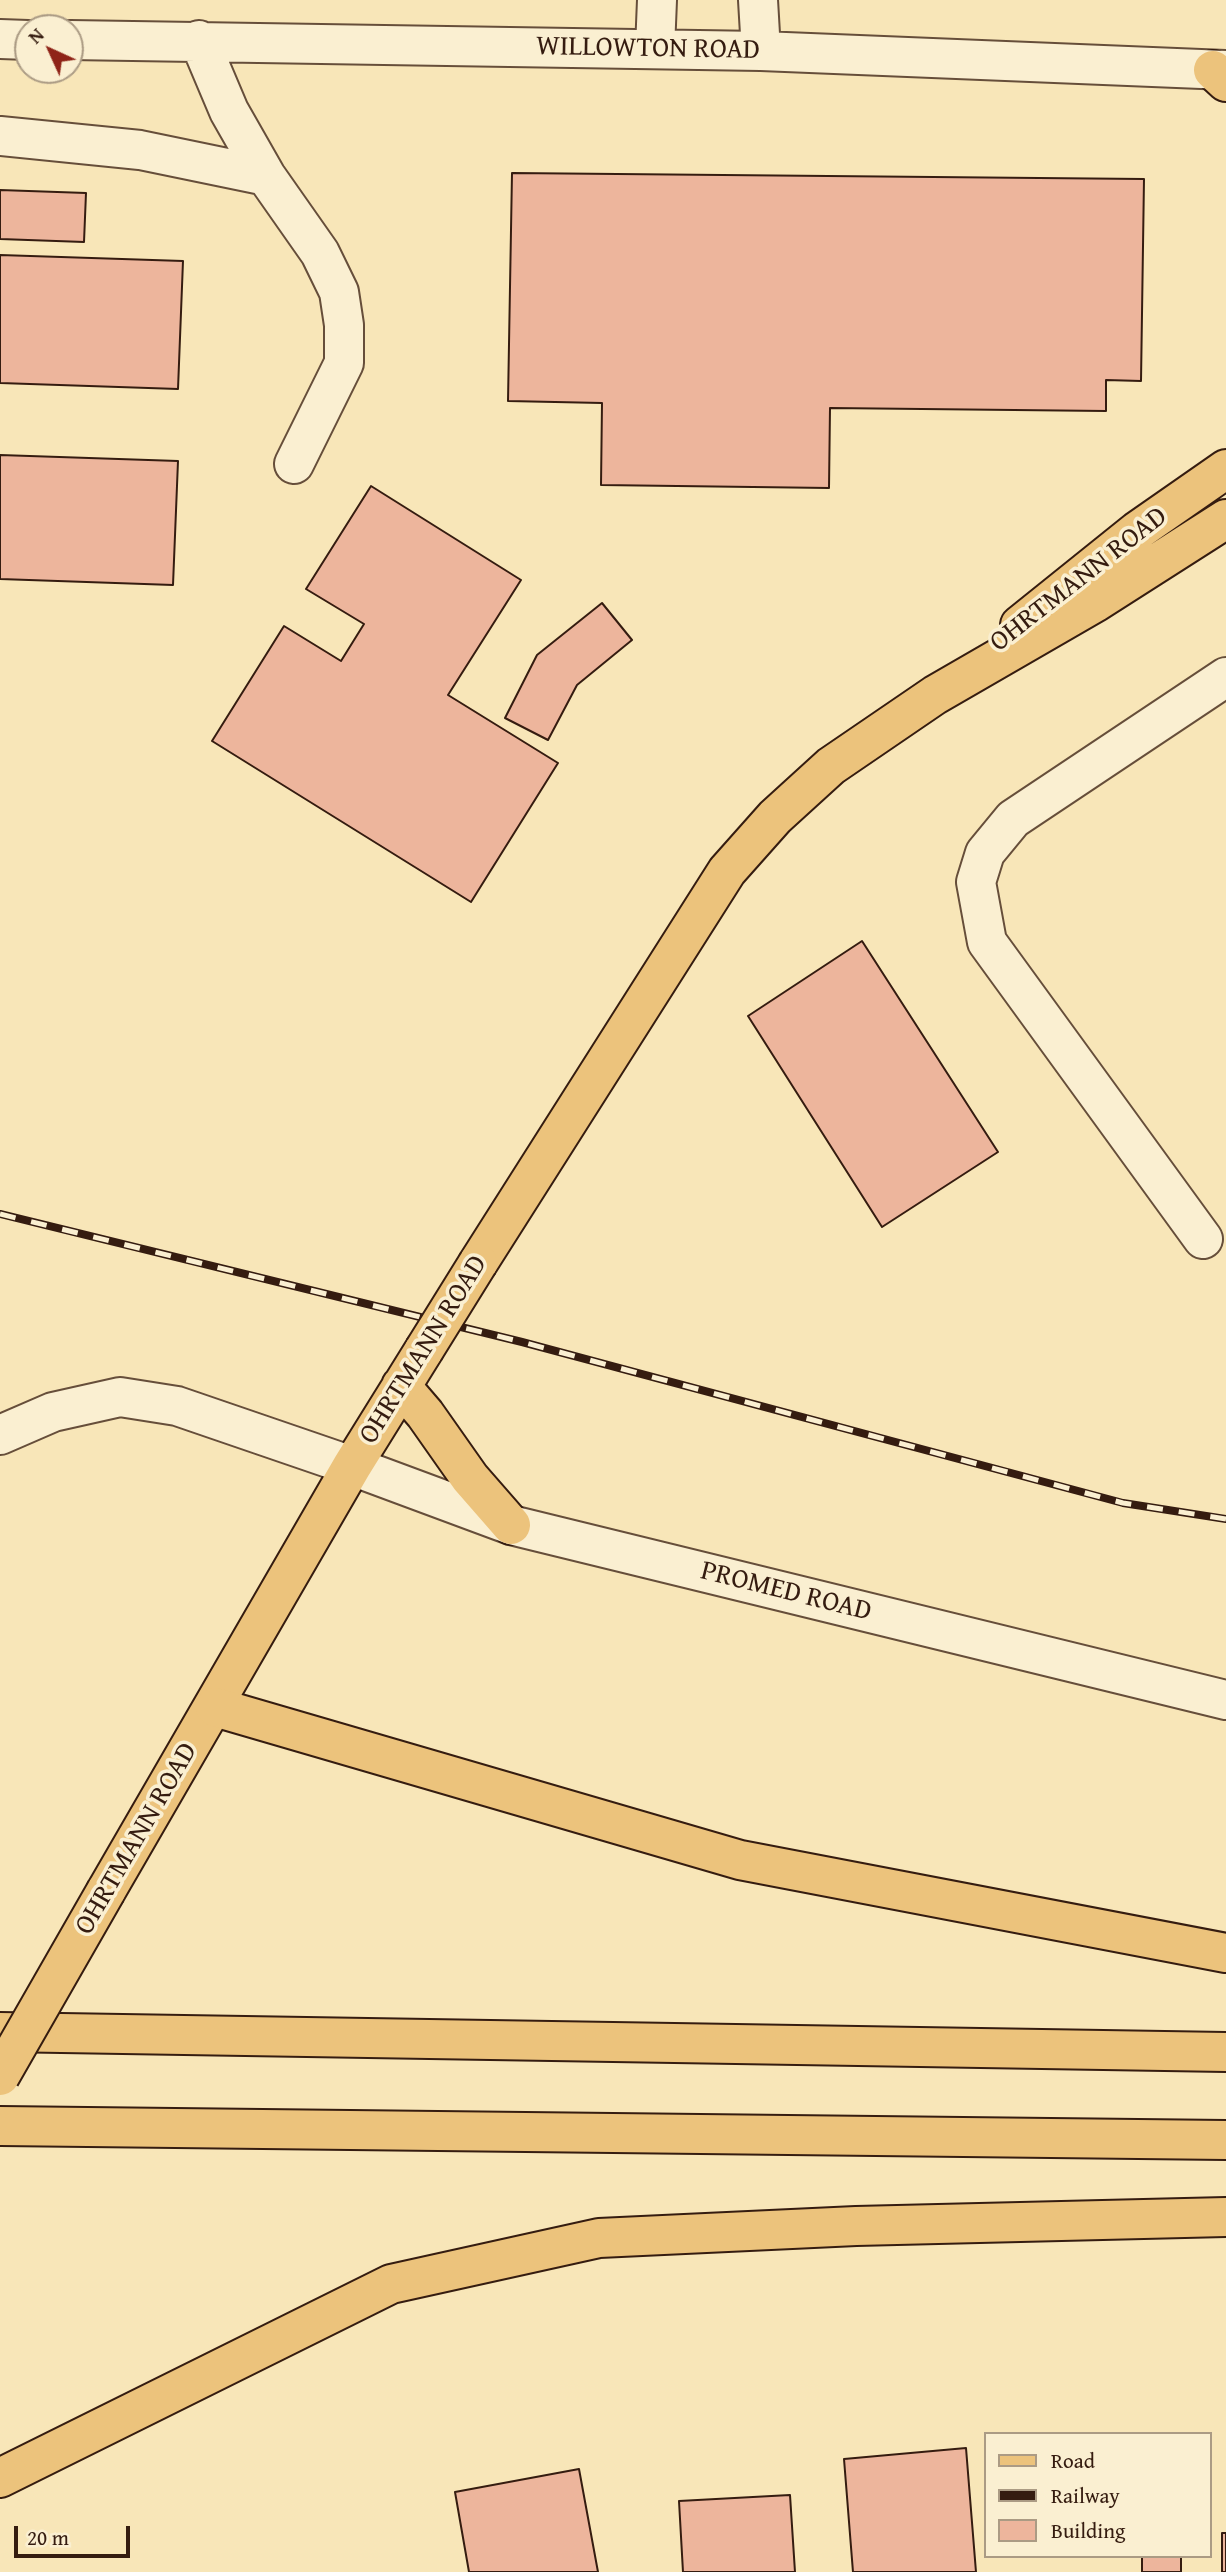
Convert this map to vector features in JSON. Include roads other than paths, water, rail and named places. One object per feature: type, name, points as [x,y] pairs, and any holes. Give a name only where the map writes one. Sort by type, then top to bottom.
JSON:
[{"type":"main road","name":"OHRTMANN ROAD","points":[[935,695],[1138,530],[1226,470]]},
{"type":"main road","name":"OHRTMANN ROAD","points":[[0,2076],[352,1466],[727,871],[775,817],[831,766],[935,695],[1096,602],[1226,519]]},
{"type":"main road","points":[[401,1386],[425,1413],[470,1478],[512,1525]]},
{"type":"main road","points":[[215,1707],[740,1860],[1226,1953]]},
{"type":"main road","points":[[0,2032],[1226,2052]]},
{"type":"main road","points":[[0,2126],[1226,2140]]},
{"type":"main road","points":[[0,2478],[391,2284],[599,2238],[856,2226],[1226,2217]]},
{"type":"street","points":[[655,49],[657,0]]},
{"type":"street","points":[[758,0],[761,51]]},
{"type":"street","name":"WILLOWTON ROAD","points":[[84,40],[761,51],[1222,74]]},
{"type":"street","points":[[199,40],[229,111],[266,176],[320,253],[339,292],[344,325],[344,363],[294,464]]},
{"type":"street","points":[[0,136],[140,150],[266,176]]},
{"type":"street","points":[[1203,1239],[988,942],[976,882],[985,853],[1013,819],[1226,677]]},
{"type":"street","name":"PROMED ROAD","points":[[0,1436],[53,1412],[120,1397],[177,1406],[512,1525],[1226,1700]]},
{"type":"railway","points":[[0,1214],[522,1342],[1123,1503],[1226,1519]]}]
